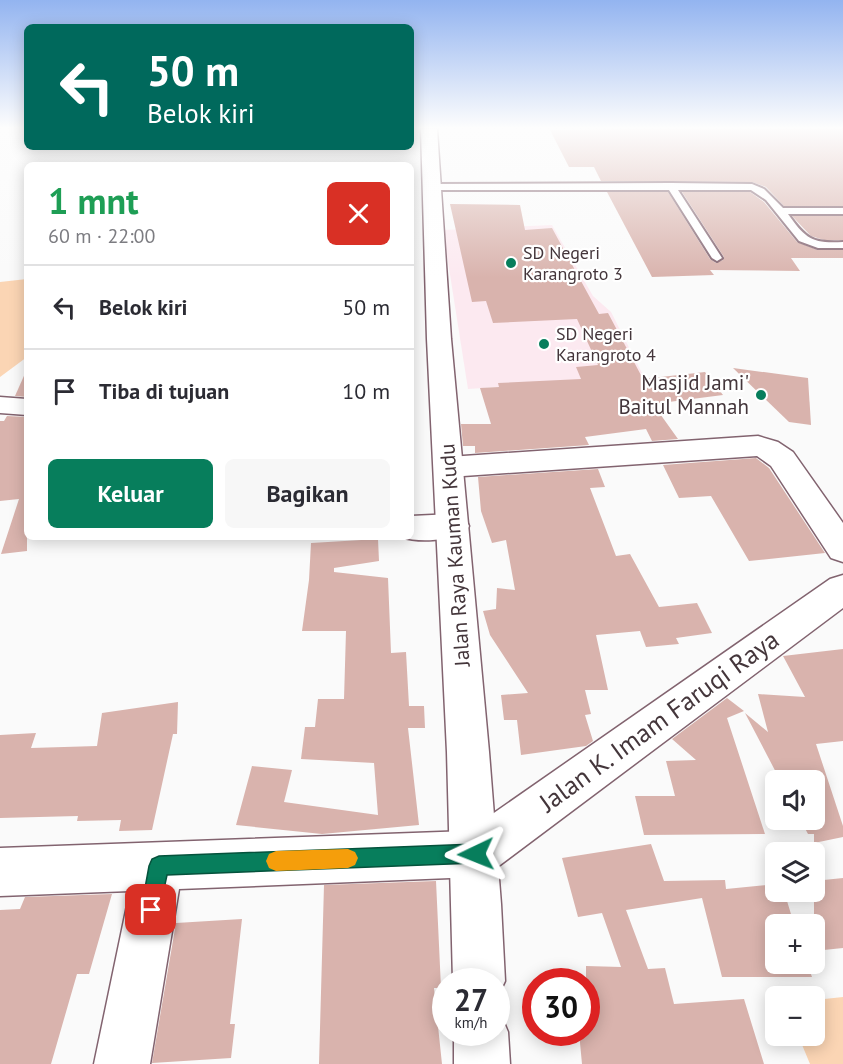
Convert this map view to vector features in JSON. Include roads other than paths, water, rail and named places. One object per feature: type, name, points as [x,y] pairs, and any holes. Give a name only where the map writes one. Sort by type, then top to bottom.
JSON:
[{"type":"street","name":"Jalan Raya Kauman Kudu","points":[[433,179],[435,268],[476,854],[479,968]]},
{"type":"street","points":[[0,405],[24,407]]},
{"type":"street","points":[[449,467],[758,446],[774,451],[782,459],[843,549]]},
{"type":"street","points":[[414,528],[453,526]]},
{"type":"street","name":"Jalan K. Imam Faruqi Raya","points":[[476,854],[843,589]]},
{"type":"street","points":[[0,873],[476,854]]},
{"type":"street","points":[[122,1064],[159,866]]},
{"type":"street","points":[[481,1046],[482,1064]]},
{"type":"lane","points":[[671,186],[717,258]]},
{"type":"lane","points":[[434,187],[756,188],[762,191],[781,211],[806,242],[819,245],[843,245]]},
{"type":"lane","points":[[781,211],[843,211]]},
{"type":"place","name":"SD Negeri Karangroto 3","points":[[511,263]]},
{"type":"place","name":"SD Negeri Karangroto 4","points":[[544,344]]},
{"type":"place","name":"Masjid Jami' Baitul Mannah","points":[[761,395]]}]
